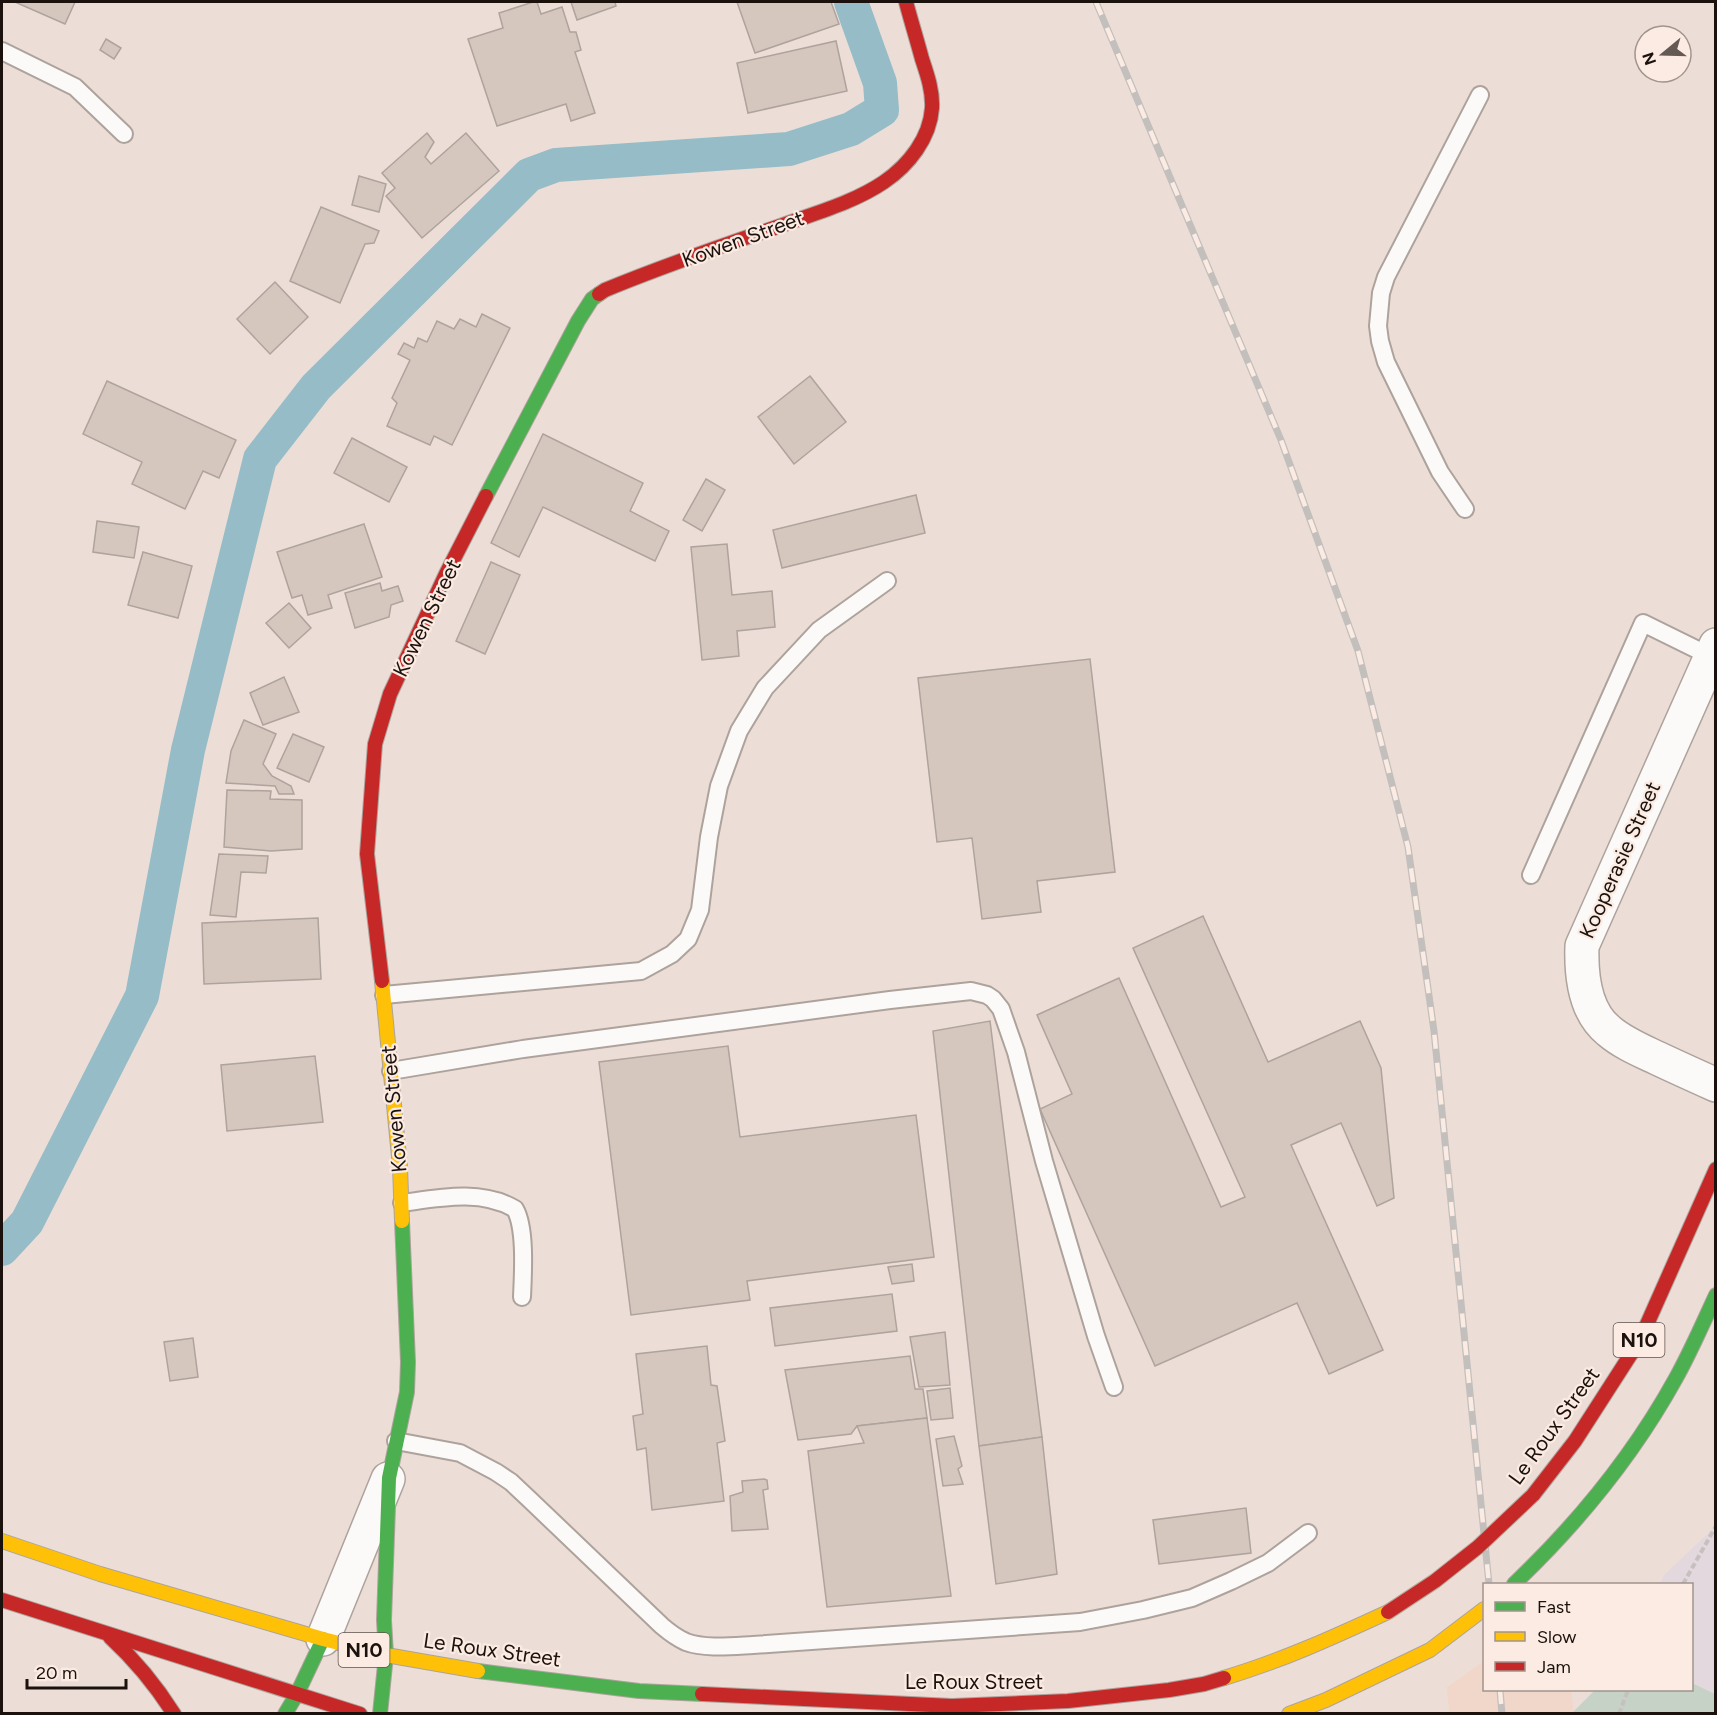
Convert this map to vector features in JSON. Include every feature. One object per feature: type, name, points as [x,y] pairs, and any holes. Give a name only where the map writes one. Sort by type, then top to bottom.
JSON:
[{"type":"main road","name":"Kowen Street","points":[[380,1713],[386,1656],[384,1620],[389,1478],[407,1392],[408,1362],[402,1203],[384,994],[367,854],[372,770],[378,735],[390,694],[446,574],[578,321],[592,299],[605,290],[649,272],[852,200],[884,182],[912,157],[924,137],[932,107],[930,86],[906,2]]},
{"type":"main road","name":"Le Roux Street","points":[[2,1540],[100,1574],[386,1656],[486,1672],[639,1691],[952,1706],[1068,1701],[1204,1684],[1247,1671],[1318,1644],[1388,1612],[1435,1581],[1478,1547],[1533,1495],[1575,1441],[1640,1340],[1716,1168]]},
{"type":"main road","name":"N10","points":[[1515,1583],[1592,1505],[1632,1450],[1677,1377],[1716,1295]]},
{"type":"main road","points":[[2,1600],[360,1713]]},
{"type":"main road","points":[[1288,1713],[1326,1700],[1430,1650],[1483,1610]]},
{"type":"main road","points":[[104,1632],[133,1658],[174,1713]]},
{"type":"main road","points":[[285,1713],[297,1694],[323,1639]]},
{"type":"street","name":"Kooperasie Street","points":[[1713,651],[1582,946],[1581,971],[1589,1002],[1607,1030],[1631,1046],[1716,1085]]},
{"type":"street","name":"Kowen Street","points":[[323,1639],[389,1478]]},
{"type":"lane","points":[[2,51],[75,87],[124,134]]},
{"type":"lane","points":[[1465,509],[1440,472],[1386,362],[1378,326],[1381,293],[1386,277],[1480,94]]},
{"type":"lane","points":[[384,994],[641,971],[672,954],[688,939],[700,910],[709,837],[719,786],[739,730],[765,688],[819,630],[887,581]]},
{"type":"lane","points":[[1531,875],[1643,623],[1713,651]]},
{"type":"lane","points":[[391,1071],[523,1049],[890,1000],[971,991],[987,995],[997,1003],[1016,1052],[1044,1161],[1096,1336],[1114,1387]]},
{"type":"lane","points":[[402,1203],[462,1196],[491,1199],[514,1209],[521,1229],[522,1297]]},
{"type":"lane","points":[[396,1441],[460,1453],[496,1472],[511,1482],[673,1635],[688,1643],[715,1646],[1080,1622],[1143,1610],[1192,1598],[1231,1581],[1268,1563],[1308,1533]]},
{"type":"path","points":[[1684,1583],[1716,1526]]},
{"type":"path","points":[[1619,1713],[1627,1691]]},
{"type":"shaded area","points":[[1715,1527],[1715,1694],[1693,1683],[1693,1583],[1660,1583],[1664,1575]]},
{"type":"shaded area","points":[[1483,1662],[1483,1691],[1571,1691],[1574,1713],[1449,1713],[1447,1687]]},
{"type":"green space","points":[[1693,1683],[1715,1694],[1715,1713],[1573,1712],[1594,1691],[1693,1691]]},
{"type":"building","points":[[15,2],[75,2],[65,24]]},
{"type":"building","points":[[537,2],[541,14],[562,7],[570,32],[576,32],[581,50],[575,52],[595,113],[571,121],[566,104],[497,126],[468,39],[503,28],[499,13]]},
{"type":"building","points":[[571,2],[615,2],[616,6],[577,20]]},
{"type":"building","points":[[737,2],[831,2],[839,24],[755,53]]},
{"type":"building","points":[[106,39],[121,48],[114,59],[100,50]]},
{"type":"building","points":[[836,41],[847,91],[748,113],[737,63]]},
{"type":"building","points":[[427,133],[434,142],[425,157],[431,164],[466,133],[499,171],[422,238],[386,196],[395,188],[382,173]]},
{"type":"building","points":[[359,176],[386,184],[379,212],[352,205]]},
{"type":"building","points":[[321,207],[379,231],[374,243],[365,244],[340,303],[290,281]]},
{"type":"building","points":[[275,282],[308,317],[270,354],[237,319]]},
{"type":"building","points":[[482,314],[510,328],[452,445],[434,436],[430,445],[387,426],[397,403],[392,398],[410,360],[398,354],[404,343],[414,348],[418,338],[427,342],[437,321],[454,329],[460,319],[476,327]]},
{"type":"building","points":[[810,376],[846,422],[794,464],[758,417]]},
{"type":"building","points":[[107,381],[236,440],[219,478],[203,471],[185,509],[132,484],[142,462],[83,434]]},
{"type":"building","points":[[543,434],[643,483],[630,511],[669,531],[655,561],[543,507],[519,557],[491,543]]},
{"type":"building","points":[[352,438],[407,467],[389,502],[334,473]]},
{"type":"building","points":[[706,479],[725,490],[702,531],[683,520]]},
{"type":"building","points":[[916,495],[925,533],[782,568],[773,530]]},
{"type":"building","points":[[97,521],[139,527],[134,558],[93,552]]},
{"type":"building","points":[[364,524],[382,577],[328,595],[332,608],[308,615],[302,595],[292,598],[277,552]]},
{"type":"building","points":[[727,544],[732,595],[772,591],[775,627],[737,631],[739,656],[702,660],[691,547]]},
{"type":"building","points":[[143,552],[192,566],[178,618],[128,605]]},
{"type":"building","points":[[491,562],[520,575],[485,654],[456,641]]},
{"type":"building","points":[[380,583],[382,591],[398,586],[403,601],[391,605],[389,617],[355,628],[345,593]]},
{"type":"building","points":[[289,603],[311,628],[289,648],[266,623]]},
{"type":"building","points":[[1090,659],[1115,872],[1037,881],[1041,912],[982,919],[972,838],[937,842],[918,678]]},
{"type":"building","points":[[284,677],[299,712],[263,725],[250,693]]},
{"type":"building","points":[[244,720],[276,734],[263,764],[272,776],[291,786],[294,794],[279,794],[275,786],[226,783],[231,751]]},
{"type":"building","points":[[293,734],[324,747],[309,782],[277,768]]},
{"type":"building","points":[[227,790],[271,791],[270,799],[302,800],[302,849],[271,851],[224,847]]},
{"type":"building","points":[[219,854],[268,856],[266,873],[241,872],[236,917],[210,915]]},
{"type":"building","points":[[1203,916],[1268,1062],[1360,1021],[1381,1068],[1394,1198],[1377,1206],[1341,1123],[1291,1145],[1383,1350],[1329,1374],[1297,1303],[1155,1366],[1040,1109],[1072,1094],[1037,1015],[1119,978],[1221,1207],[1245,1197],[1133,948]]},
{"type":"building","points":[[318,918],[321,979],[204,984],[202,923]]},
{"type":"building","points":[[990,1021],[1042,1437],[979,1446],[933,1031]]},
{"type":"building","points":[[728,1046],[740,1137],[916,1115],[934,1257],[747,1281],[750,1300],[631,1315],[599,1062]]},
{"type":"building","points":[[315,1056],[323,1122],[227,1131],[221,1065]]},
{"type":"building","points":[[912,1264],[914,1281],[892,1284],[888,1267]]},
{"type":"building","points":[[892,1294],[897,1331],[775,1346],[770,1308]]},
{"type":"building","points":[[945,1332],[950,1385],[919,1387],[910,1337]]},
{"type":"building","points":[[193,1338],[198,1377],[170,1381],[164,1342]]},
{"type":"building","points":[[707,1346],[711,1385],[717,1386],[725,1441],[717,1443],[724,1501],[652,1510],[646,1448],[637,1450],[633,1416],[643,1414],[636,1354]]},
{"type":"building","points":[[910,1356],[915,1389],[923,1389],[927,1418],[857,1426],[851,1434],[798,1440],[785,1370]]},
{"type":"building","points":[[950,1388],[953,1418],[931,1420],[927,1391]]},
{"type":"building","points":[[927,1418],[951,1596],[827,1607],[808,1451],[864,1443],[857,1426]]},
{"type":"building","points":[[954,1436],[962,1466],[958,1469],[963,1484],[943,1486],[936,1439]]},
{"type":"building","points":[[1042,1437],[1057,1574],[996,1584],[979,1446]]},
{"type":"building","points":[[767,1480],[768,1489],[763,1490],[768,1529],[732,1531],[730,1496],[743,1492],[742,1481]]},
{"type":"building","points":[[1246,1508],[1251,1553],[1159,1564],[1153,1520]]},
{"type":"waterway","points":[[2,1249],[27,1222],[142,996],[188,750],[260,459],[316,387],[529,175],[556,165],[789,149],[851,129],[882,110],[880,83],[851,2]]},
{"type":"railway","points":[[1096,2],[1281,440],[1358,651],[1408,847],[1434,1031],[1489,1583]]},
{"type":"railway","points":[[1500,1691],[1502,1714]]},
{"type":"traffic: fast","points":[[486,496],[578,321],[592,299],[599,294]]},
{"type":"traffic: fast","points":[[380,1714],[386,1655],[384,1620],[389,1478],[407,1392],[408,1362],[402,1221]]},
{"type":"traffic: fast","points":[[1515,1583],[1582,1513],[1642,1435],[1681,1368],[1716,1295]]},
{"type":"traffic: fast","points":[[285,1714],[323,1639]]},
{"type":"traffic: fast","points":[[478,1671],[639,1691],[702,1694]]},
{"type":"traffic: slow","points":[[382,981],[400,1167],[402,1221]]},
{"type":"traffic: slow","points":[[2,1541],[100,1574],[323,1639],[386,1655],[478,1671]]},
{"type":"traffic: slow","points":[[1289,1714],[1326,1700],[1430,1650],[1483,1610]]},
{"type":"traffic: slow","points":[[1224,1678],[1287,1656],[1388,1612]]},
{"type":"traffic: jam","points":[[599,294],[670,264],[847,202],[884,182],[902,167],[923,140],[932,108],[932,95],[906,2]]},
{"type":"traffic: jam","points":[[382,981],[367,854],[375,744],[390,694],[446,574],[486,496]]},
{"type":"traffic: jam","points":[[1533,1495],[1575,1441],[1640,1340],[1716,1169]]},
{"type":"traffic: jam","points":[[1388,1612],[1435,1581],[1478,1547],[1533,1495]]},
{"type":"traffic: jam","points":[[2,1600],[360,1714]]},
{"type":"traffic: jam","points":[[110,1637],[145,1673],[174,1714]]},
{"type":"traffic: jam","points":[[702,1694],[952,1706],[1068,1701],[1169,1690],[1224,1678]]}]
